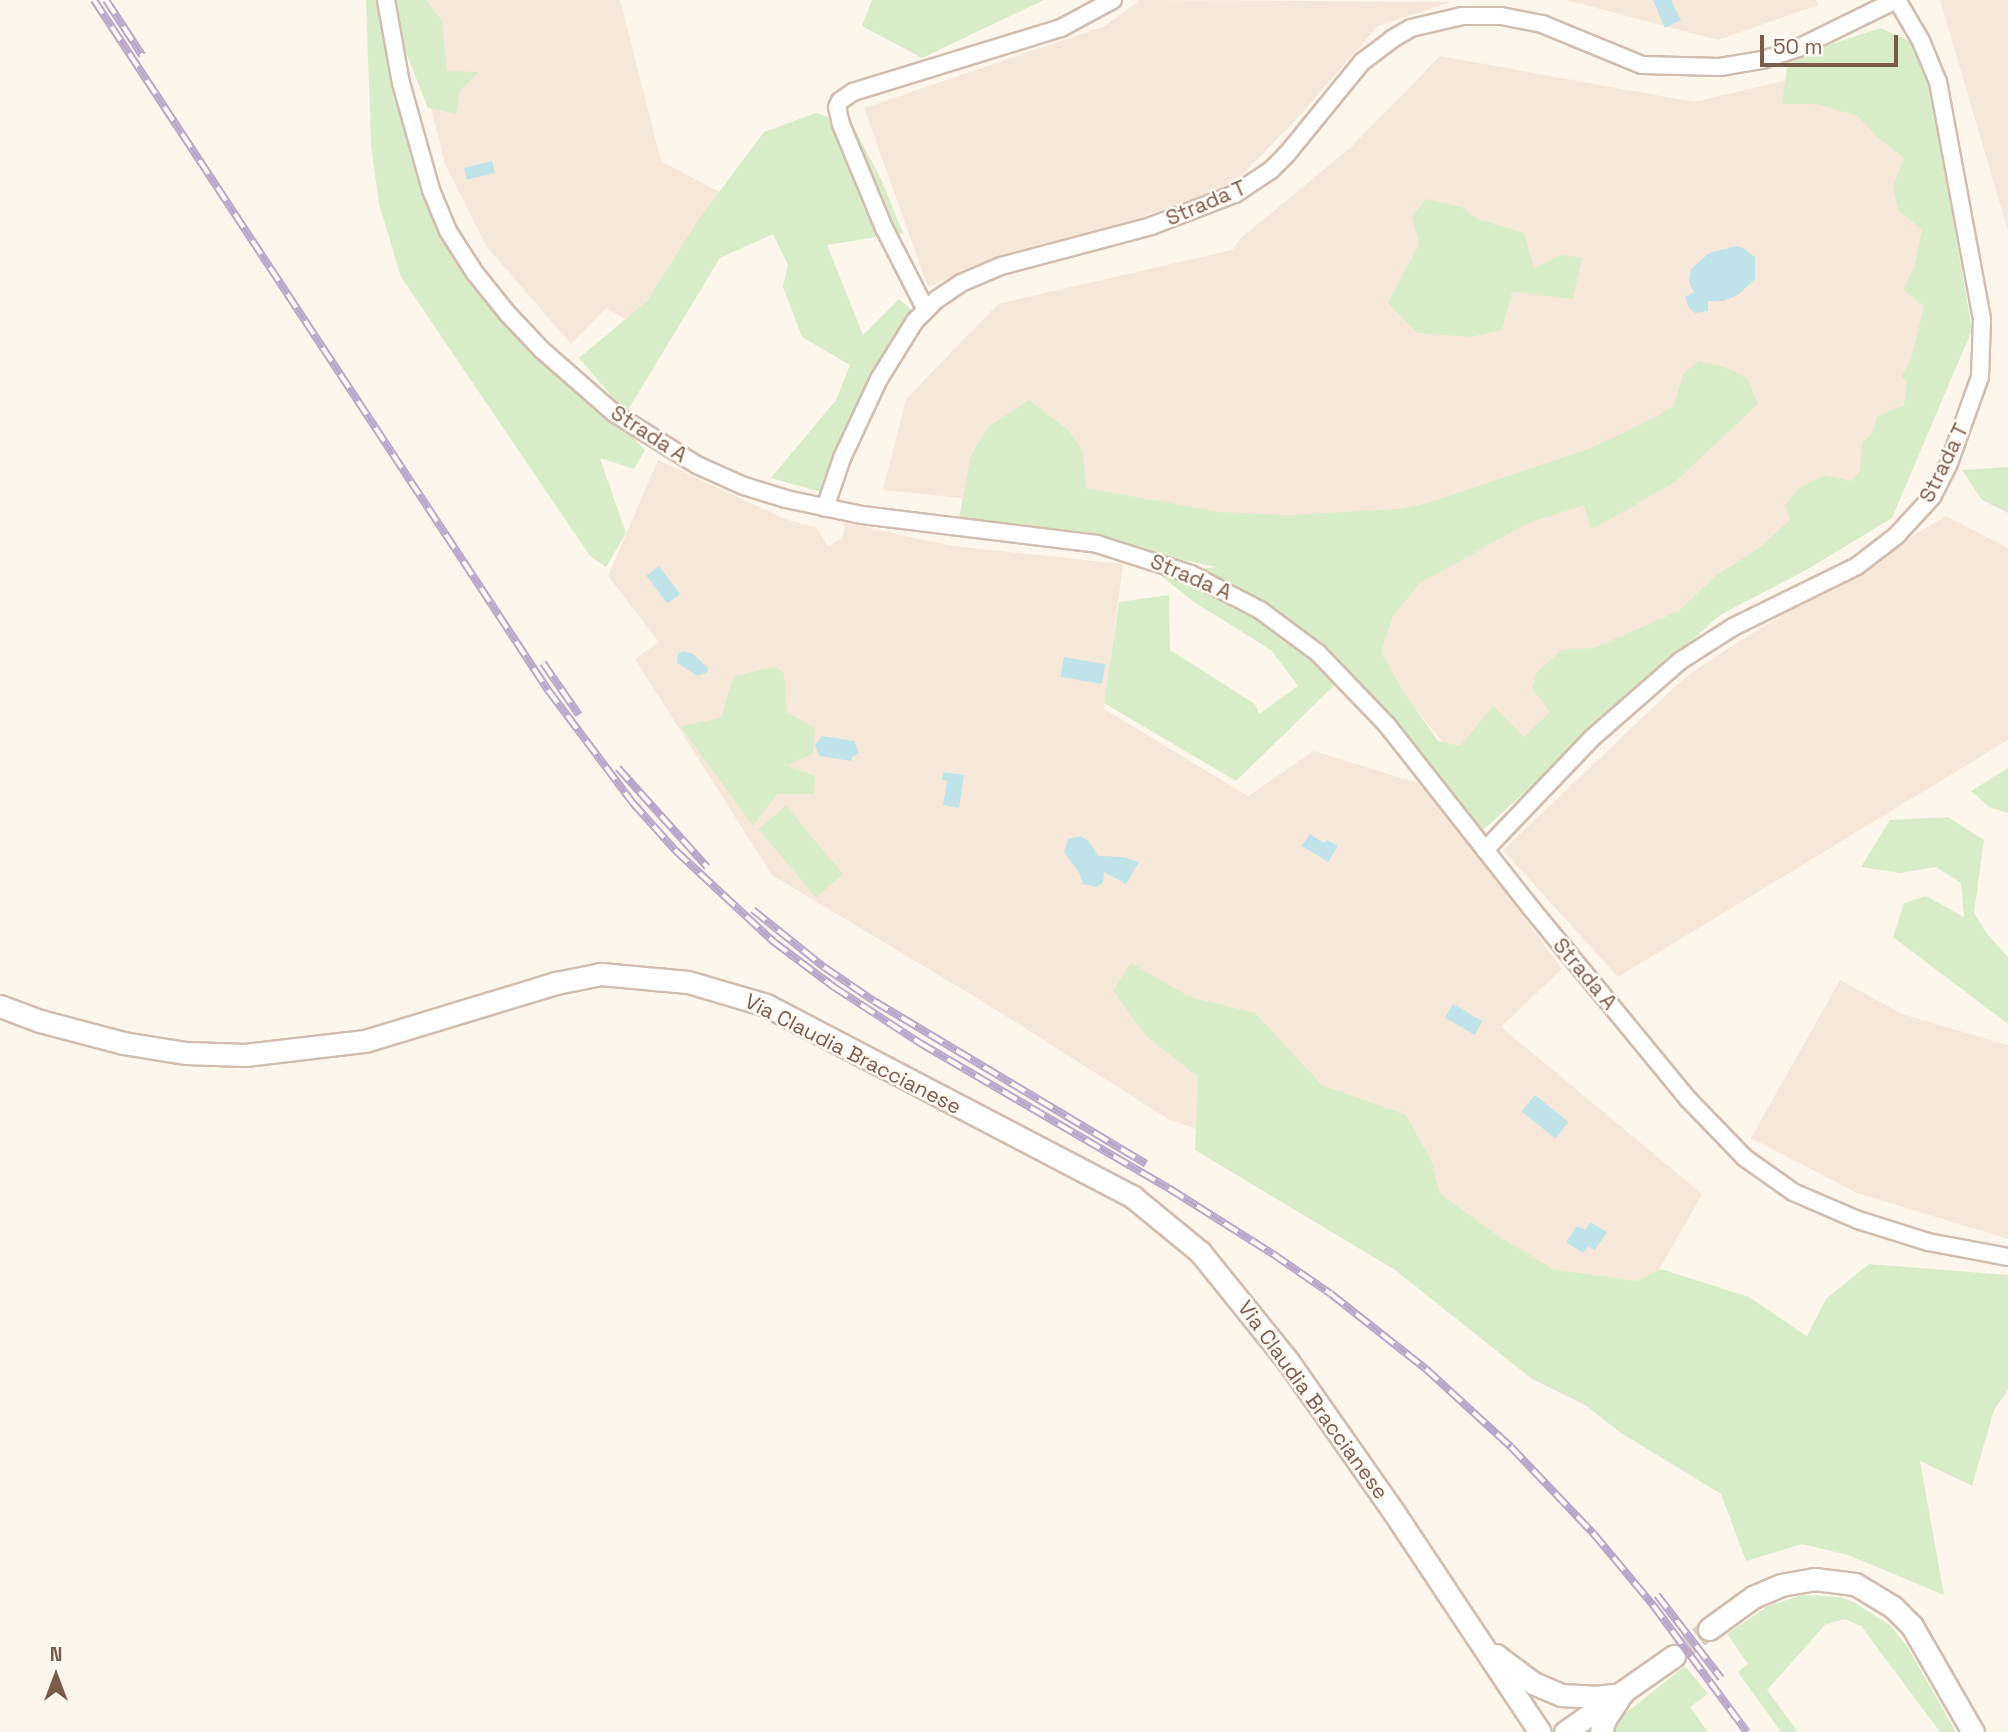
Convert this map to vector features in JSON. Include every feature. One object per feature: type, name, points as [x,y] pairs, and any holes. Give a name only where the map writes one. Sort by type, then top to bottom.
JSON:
[{"type":"main road","name":"Via Claudia Braccianese","points":[[0,1006],[40,1021],[123,1043],[186,1053],[245,1055],[365,1041],[556,983],[601,974],[688,982],[766,1005],[1133,1197],[1200,1252],[1288,1362],[1393,1511],[1540,1732]]},
{"type":"main road","points":[[1709,1629],[1753,1597],[1781,1585],[1814,1579],[1854,1584],[1893,1607],[1912,1626],[1973,1732]]},
{"type":"main road","points":[[1483,1645],[1533,1683],[1561,1695],[1594,1697],[1622,1694]]},
{"type":"main road","points":[[1565,1732],[1674,1656]]},
{"type":"main road","points":[[1601,1732],[1605,1719],[1622,1694]]},
{"type":"street","name":"Strada A","points":[[386,0],[401,83],[431,190],[448,231],[490,293],[579,383],[614,414],[697,465],[744,486],[825,508],[1097,544],[1173,567],[1228,591],[1289,629],[1339,673],[1387,725],[1485,850],[1689,1099],[1716,1130],[1759,1169],[1816,1203],[1894,1233],[2008,1257]]},
{"type":"street","points":[[926,310],[884,228],[841,124],[837,107],[840,101],[853,92],[1061,28],[1113,0]]},
{"type":"street","name":"Strada T","points":[[825,508],[859,418],[886,368],[926,310],[961,283],[1001,265],[1152,226],[1235,194],[1272,170],[1347,78],[1377,49],[1427,22],[1478,8],[1542,24],[1632,63],[1692,69],[1762,60],[1798,48],[1860,7],[1896,0],[1921,41],[1938,82],[1982,319],[1980,377],[1949,463],[1932,497],[1896,536],[1857,566],[1725,632],[1672,667],[1592,738],[1485,850]]},
{"type":"shaded area","points":[[409,0],[620,0],[661,161],[733,199],[645,331],[606,308],[571,344],[487,247],[445,164],[408,16]]},
{"type":"shaded area","points":[[1140,0],[1451,2],[1378,26],[1291,125],[1232,185],[1130,221],[1011,252],[928,287],[864,108],[1105,26]]},
{"type":"shaded area","points":[[1566,0],[1816,0],[1818,5],[1718,40]]},
{"type":"shaded area","points":[[1940,0],[2008,0],[2008,231]]},
{"type":"shaded area","points":[[1440,56],[1694,102],[1877,59],[1955,310],[1928,432],[1649,645],[1490,799],[1344,623],[1289,571],[1081,510],[883,490],[906,399],[998,304],[1232,250],[1242,237],[1351,147]]},
{"type":"shaded area","points":[[658,460],[785,519],[817,528],[828,547],[843,537],[845,523],[953,546],[1123,564],[1104,709],[1248,796],[1314,751],[1427,786],[1562,969],[1501,1027],[1702,1194],[1627,1326],[1450,1223],[1168,1119],[990,1006],[772,875],[635,659],[659,642],[608,576]]},
{"type":"shaded area","points":[[1946,516],[2008,548],[2008,740],[1618,977],[1503,850],[1684,678],[1741,640]]},
{"type":"shaded area","points":[[1840,980],[1902,1014],[2008,1045],[2008,1239],[1857,1193],[1751,1138]]},
{"type":"green space","points":[[366,0],[426,0],[442,21],[447,71],[479,72],[460,91],[456,114],[428,108],[403,45],[386,54],[404,114],[411,153],[437,186],[446,239],[645,450],[634,469],[600,458],[626,533],[606,567],[590,556],[401,277],[379,204],[371,145]]},
{"type":"green space","points":[[872,0],[1044,0],[922,58],[862,26]]},
{"type":"green space","points":[[1881,28],[1911,42],[1932,96],[1972,330],[1892,518],[1808,569],[1720,615],[1481,832],[1348,672],[1236,781],[1104,703],[1119,602],[1169,595],[1170,650],[1255,704],[1259,714],[1298,686],[1271,650],[1194,602],[1160,575],[1216,567],[1024,526],[958,523],[971,455],[989,426],[1029,400],[1068,430],[1083,451],[1086,488],[1219,512],[1289,515],[1398,509],[1428,503],[1591,448],[1654,418],[1674,405],[1683,374],[1699,361],[1725,367],[1747,378],[1758,404],[1675,482],[1591,530],[1584,505],[1526,524],[1420,583],[1393,616],[1381,652],[1403,691],[1438,741],[1460,746],[1493,706],[1524,737],[1550,712],[1532,688],[1537,672],[1562,650],[1594,648],[1679,611],[1714,577],[1759,548],[1790,520],[1785,505],[1799,488],[1824,475],[1851,481],[1860,471],[1862,442],[1873,433],[1877,416],[1904,405],[1907,382],[1901,377],[1911,359],[1924,306],[1903,290],[1914,267],[1922,230],[1898,210],[1893,187],[1904,158],[1877,137],[1858,116],[1816,104],[1782,104],[1788,58]]},
{"type":"green space","points":[[816,113],[853,126],[882,181],[903,233],[827,245],[863,335],[899,299],[913,311],[904,338],[825,493],[771,478],[836,400],[850,365],[802,337],[783,287],[788,265],[773,234],[720,258],[626,413],[579,358],[647,301],[699,219],[764,132]]},
{"type":"green space","points":[[1426,199],[1462,207],[1477,219],[1524,233],[1534,269],[1562,254],[1582,258],[1573,299],[1512,292],[1502,330],[1470,337],[1417,333],[1388,303],[1419,244],[1412,216]]},
{"type":"green space","points":[[2008,467],[2008,513],[1982,500],[1962,470]]},
{"type":"green space","points":[[774,666],[784,673],[787,712],[815,728],[813,754],[787,765],[815,776],[814,794],[777,794],[753,826],[680,726],[721,718],[733,677]]},
{"type":"green space","points":[[2008,768],[2008,813],[1989,807],[1971,791]]},
{"type":"green space","points":[[786,806],[843,874],[816,897],[758,829]]},
{"type":"green space","points":[[1948,817],[1984,840],[1974,913],[1988,935],[2008,957],[2008,1024],[1893,937],[1904,903],[1926,896],[1964,917],[1961,883],[1936,867],[1900,873],[1861,867],[1890,820]]},
{"type":"green space","points":[[1131,963],[1190,997],[1255,1013],[1322,1085],[1406,1115],[1432,1162],[1440,1194],[1503,1239],[1553,1269],[1636,1281],[1661,1269],[1749,1297],[1807,1336],[1826,1299],[1869,1264],[2008,1275],[2008,1390],[1994,1410],[1972,1486],[1920,1461],[1944,1595],[1848,1555],[1802,1544],[1746,1561],[1721,1494],[1621,1433],[1585,1405],[1532,1379],[1395,1270],[1195,1150],[1198,1077],[1145,1035],[1113,990]]},
{"type":"green space","points":[[1802,1595],[1839,1597],[1854,1602],[1890,1625],[1907,1646],[1956,1732],[1940,1732],[1861,1626],[1844,1619],[1825,1625],[1767,1690],[1798,1732],[1781,1732],[1738,1672],[1748,1664],[1727,1634],[1768,1606]]},
{"type":"green space","points":[[1685,1666],[1708,1694],[1690,1707],[1708,1732],[1610,1732],[1618,1719]]},
{"type":"water","points":[[1653,0],[1671,0],[1681,20],[1665,28]]},
{"type":"water","points":[[492,161],[495,173],[467,180],[464,168]]},
{"type":"water","points":[[1736,246],[1755,257],[1755,279],[1738,295],[1723,301],[1708,301],[1708,311],[1695,313],[1689,308],[1685,297],[1694,292],[1689,282],[1691,269],[1709,253]]},
{"type":"water","points":[[659,566],[680,594],[667,604],[646,576]]},
{"type":"water","points":[[683,651],[693,654],[708,668],[707,672],[698,676],[677,663],[678,654]]},
{"type":"water","points":[[1064,657],[1105,664],[1102,684],[1061,677]]},
{"type":"water","points":[[822,736],[854,741],[859,753],[852,757],[851,761],[819,756],[815,745]]},
{"type":"water","points":[[943,772],[964,775],[959,808],[943,805],[947,781],[942,780]]},
{"type":"water","points":[[1310,834],[1324,843],[1327,840],[1338,846],[1328,862],[1302,846]]},
{"type":"water","points":[[1081,836],[1099,856],[1123,857],[1139,862],[1126,884],[1104,872],[1103,883],[1096,887],[1083,884],[1080,874],[1064,852],[1068,839]]},
{"type":"water","points":[[1453,1004],[1482,1021],[1474,1035],[1445,1018]]},
{"type":"water","points":[[1535,1095],[1568,1122],[1555,1138],[1522,1111]]},
{"type":"water","points":[[1590,1222],[1607,1232],[1595,1250],[1588,1246],[1583,1253],[1566,1242],[1577,1226],[1585,1230]]},
{"type":"tunnel","points":[[1674,1656],[1709,1629]]},
{"type":"railway","points":[[94,0],[548,690],[632,802],[676,851],[774,942],[834,987],[920,1043],[1170,1189],[1273,1254],[1331,1294],[1426,1369],[1511,1447],[1593,1533],[1653,1605],[1747,1732]]},
{"type":"railway","points":[[106,0],[142,55]]},
{"type":"railway","points":[[543,663],[579,715]]},
{"type":"railway","points":[[618,768],[707,867]]},
{"type":"railway","points":[[753,910],[824,967],[874,1001],[1146,1164]]},
{"type":"railway","points":[[1657,1595],[1721,1678]]}]
